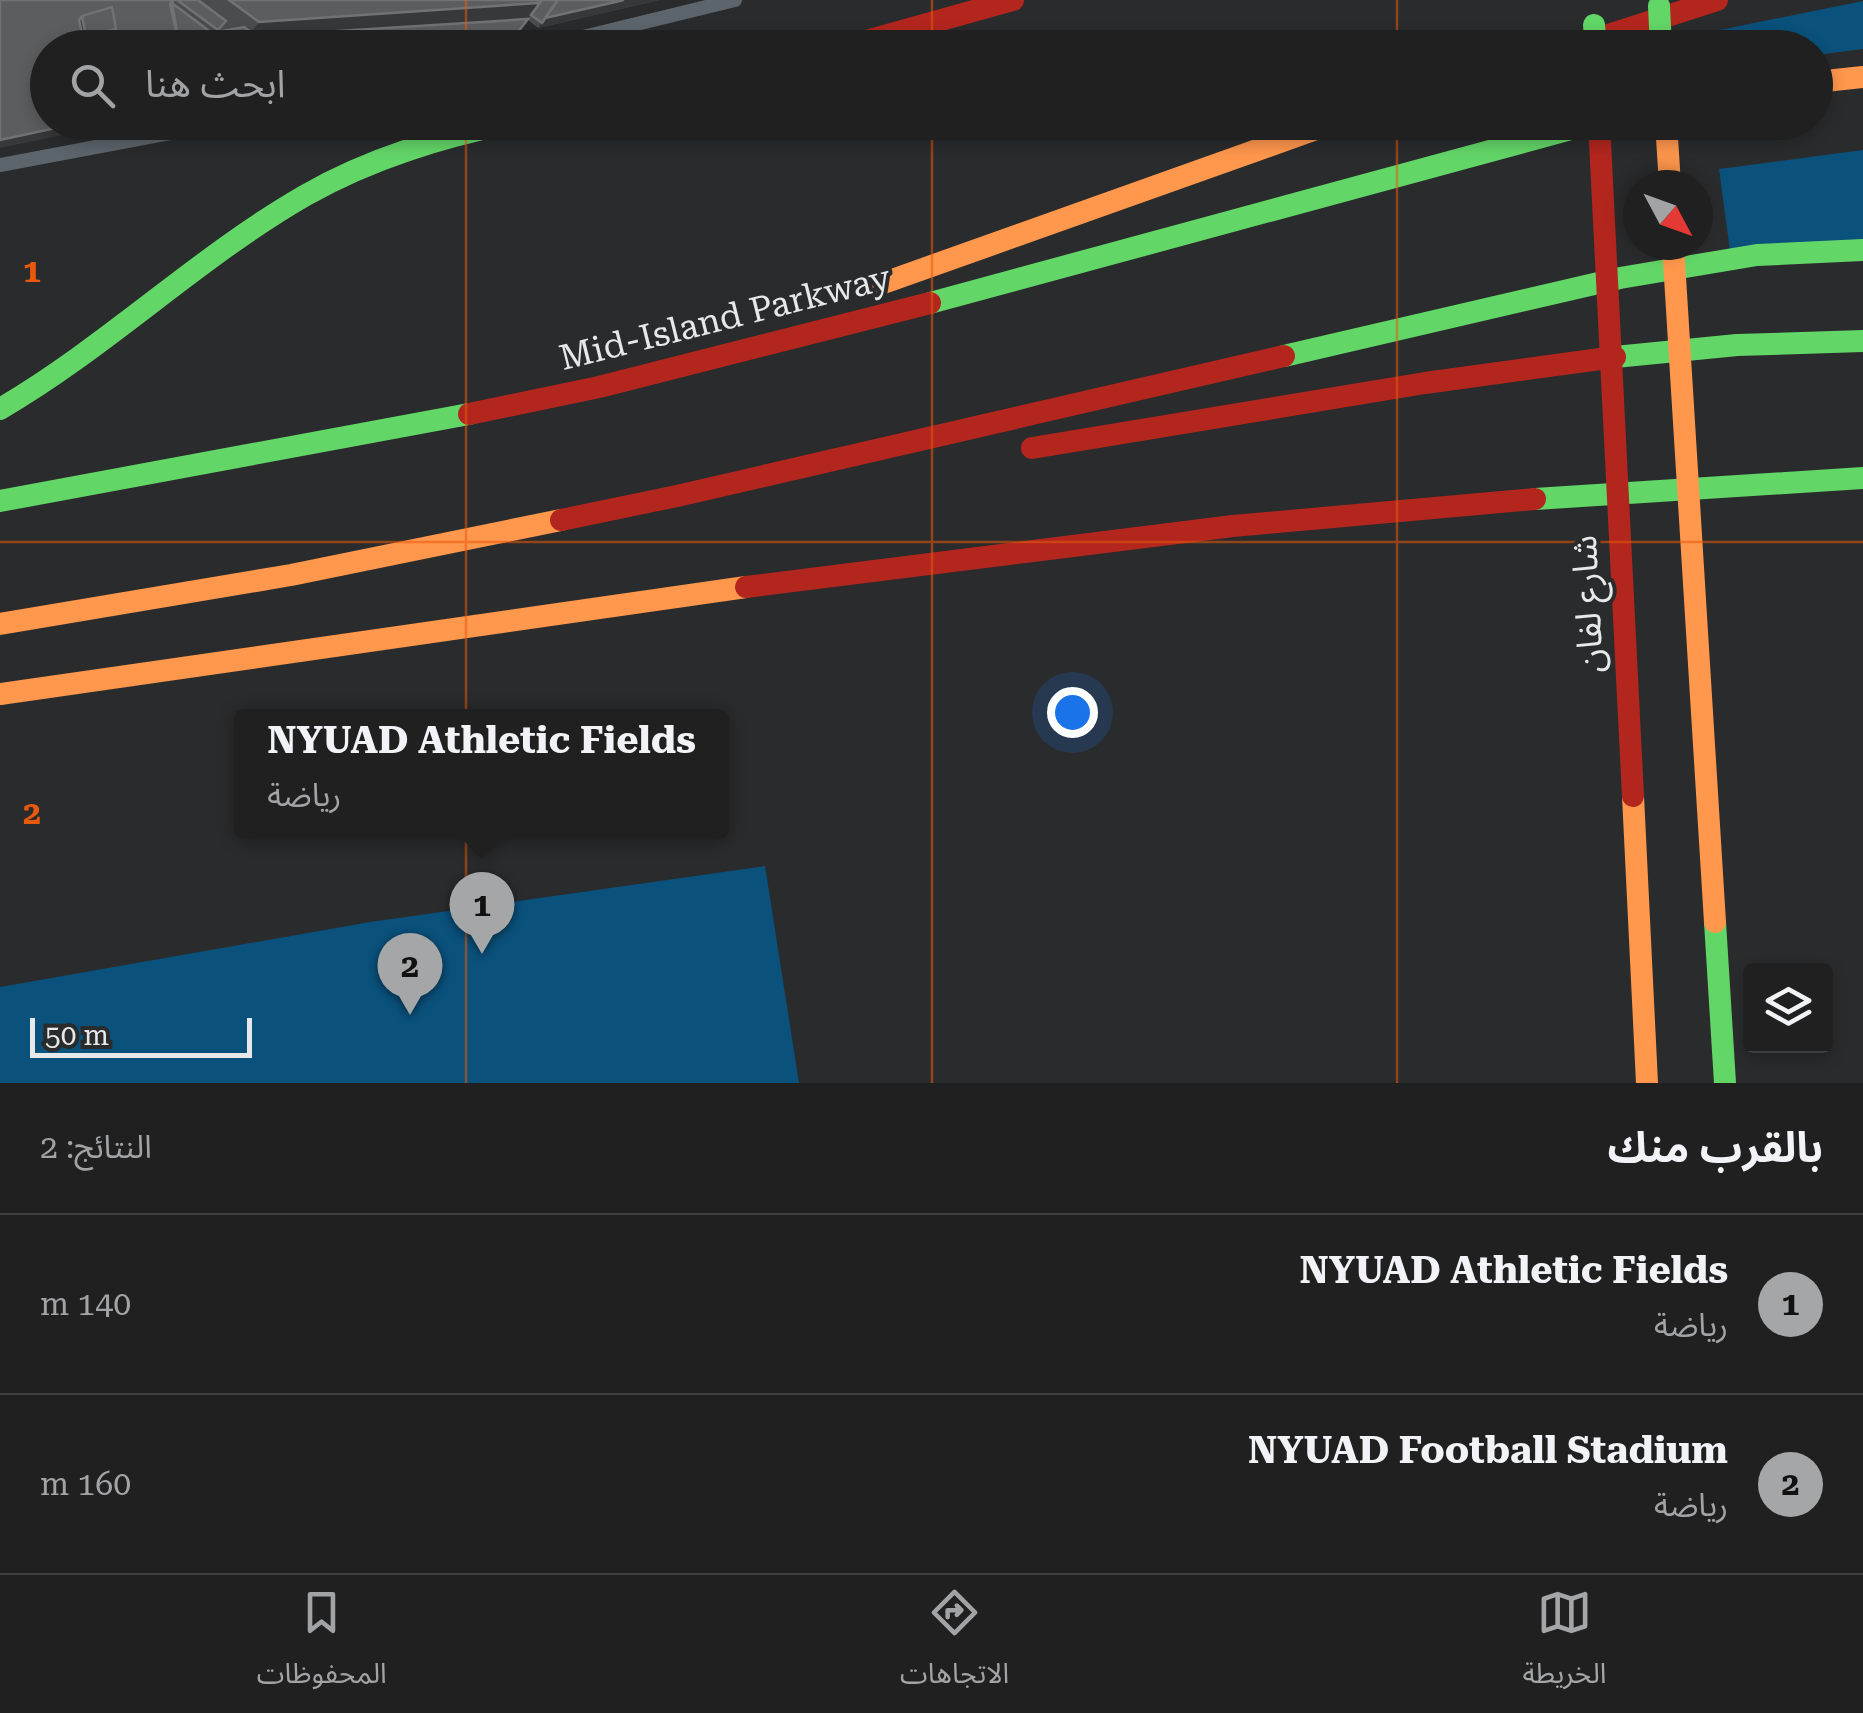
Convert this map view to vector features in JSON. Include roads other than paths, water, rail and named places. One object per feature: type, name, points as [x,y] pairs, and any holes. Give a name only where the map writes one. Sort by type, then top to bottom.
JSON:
[{"type":"main road","points":[[906,30],[1013,0]]},
{"type":"main road","points":[[1594,0],[1595,30]]},
{"type":"main road","points":[[1658,0],[1660,30]]},
{"type":"main road","points":[[1624,30],[1716,0]]},
{"type":"main road","points":[[1833,80],[1863,77]]},
{"type":"main road","points":[[0,409],[69,368],[304,196],[360,167],[434,140]]},
{"type":"main road","points":[[853,293],[1285,140]]},
{"type":"main road","name":"Mid-Island Parkway","points":[[0,502],[365,436],[599,386],[1011,283],[1531,140]]},
{"type":"main road","name":"شارع لفان","points":[[1599,140],[1646,1083]]},
{"type":"main road","points":[[1667,140],[1669,170]]},
{"type":"main road","points":[[0,624],[290,575],[677,496],[1620,278],[1757,255],[1863,250]]},
{"type":"main road","points":[[1674,260],[1724,1083]]},
{"type":"main road","points":[[599,386],[798,313]]},
{"type":"main road","points":[[1010,452],[1477,374],[1660,350],[1764,342],[1863,341]]},
{"type":"main road","points":[[677,496],[894,470]]},
{"type":"main road","points":[[0,694],[1181,530],[1492,500],[1863,478]]},
{"type":"lane","points":[[612,30],[735,0]]},
{"type":"lane","points":[[0,165],[133,140]]},
{"type":"place","name":"NYUAD Athletic Fields","points":[[482,954]]},
{"type":"place","name":"NYUAD Football Stadium","points":[[410,1015]]}]
